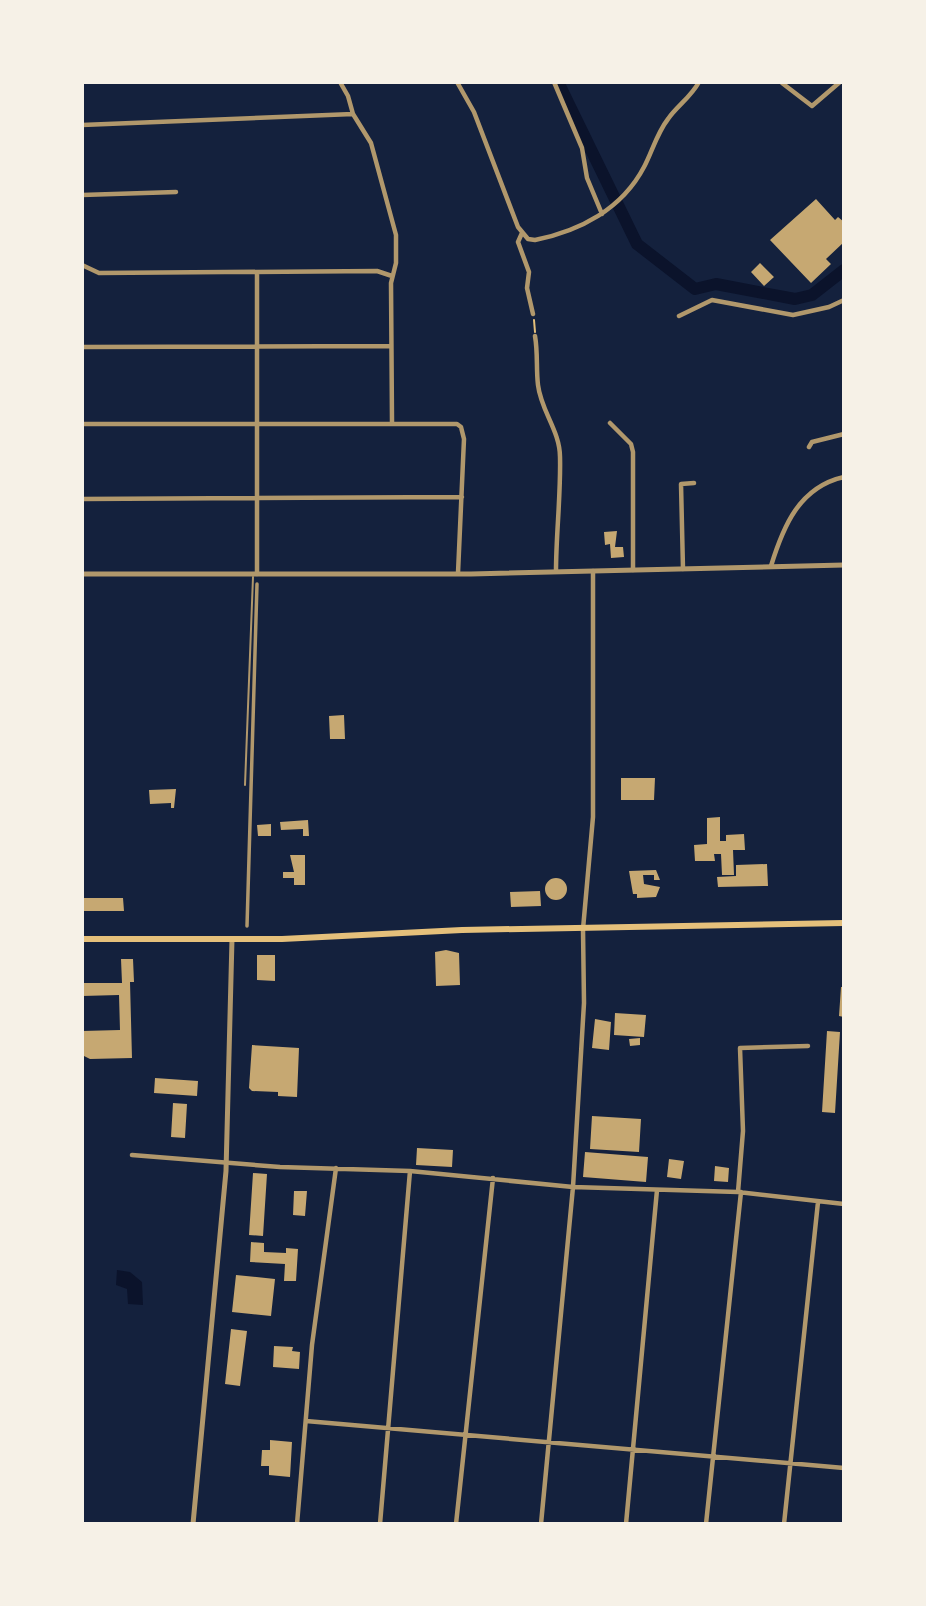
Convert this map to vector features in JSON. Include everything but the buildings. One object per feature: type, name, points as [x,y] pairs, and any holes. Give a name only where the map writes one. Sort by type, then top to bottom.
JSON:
[{"type":"main road","points":[[82,939],[282,939],[436,930],[844,923]]},
{"type":"street","points":[[340,82],[348,96],[353,114],[371,143],[396,234],[396,263],[391,276],[392,422]]},
{"type":"street","points":[[457,82],[474,112],[518,227],[528,239],[547,238],[605,212],[620,199],[634,185],[669,117],[688,99],[699,82]]},
{"type":"street","points":[[554,82],[582,148],[587,178],[605,212]]},
{"type":"street","points":[[782,82],[812,106],[840,82]]},
{"type":"street","points":[[82,125],[353,114]]},
{"type":"street","points":[[82,195],[176,192]]},
{"type":"street","points":[[522,233],[518,242],[529,272],[527,288],[533,314]]},
{"type":"street","points":[[82,265],[99,272],[377,271],[391,276]]},
{"type":"street","points":[[256,575],[257,272]]},
{"type":"street","points":[[680,316],[712,300],[793,315],[829,307],[844,300]]},
{"type":"street","points":[[535,336],[539,359],[538,385],[543,405],[556,432],[560,460],[556,571]]},
{"type":"street","points":[[82,347],[390,346]]},
{"type":"street","points":[[82,424],[392,422],[460,425],[464,439],[458,573]]},
{"type":"street","points":[[610,423],[631,444],[633,452],[633,570]]},
{"type":"street","points":[[810,447],[812,442],[844,434]]},
{"type":"street","points":[[771,566],[784,525],[794,510],[815,490],[832,480],[844,477]]},
{"type":"street","points":[[683,569],[681,485],[694,483]]},
{"type":"street","points":[[82,499],[461,497]]},
{"type":"street","points":[[82,574],[458,573],[844,565]]},
{"type":"street","points":[[541,1524],[573,1187],[584,1003],[583,929],[593,817],[593,571]]},
{"type":"street","points":[[247,926],[257,584]]},
{"type":"street","points":[[193,1524],[226,1163],[232,939]]},
{"type":"street","points":[[706,1524],[740,1192],[743,1131],[740,1048],[808,1046]]},
{"type":"street","points":[[132,1155],[226,1163],[410,1171],[573,1187],[740,1192],[844,1204]]},
{"type":"street","points":[[297,1524],[312,1345],[337,1168]]},
{"type":"street","points":[[380,1524],[410,1171]]},
{"type":"street","points":[[456,1524],[493,1178]]},
{"type":"street","points":[[626,1524],[657,1190]]},
{"type":"street","points":[[784,1524],[818,1202]]},
{"type":"street","points":[[306,1421],[712,1459],[844,1468]]},
{"type":"lane","points":[[245,785],[256,575]]},
{"type":"path","points":[[533,314],[535,336]]},
{"type":"water","points":[[117,1270],[130,1272],[142,1282],[143,1305],[128,1304],[127,1289],[116,1285]]},
{"type":"waterway","points":[[558,82],[637,244],[695,289],[716,284],[795,299],[812,295],[844,270]]}]
